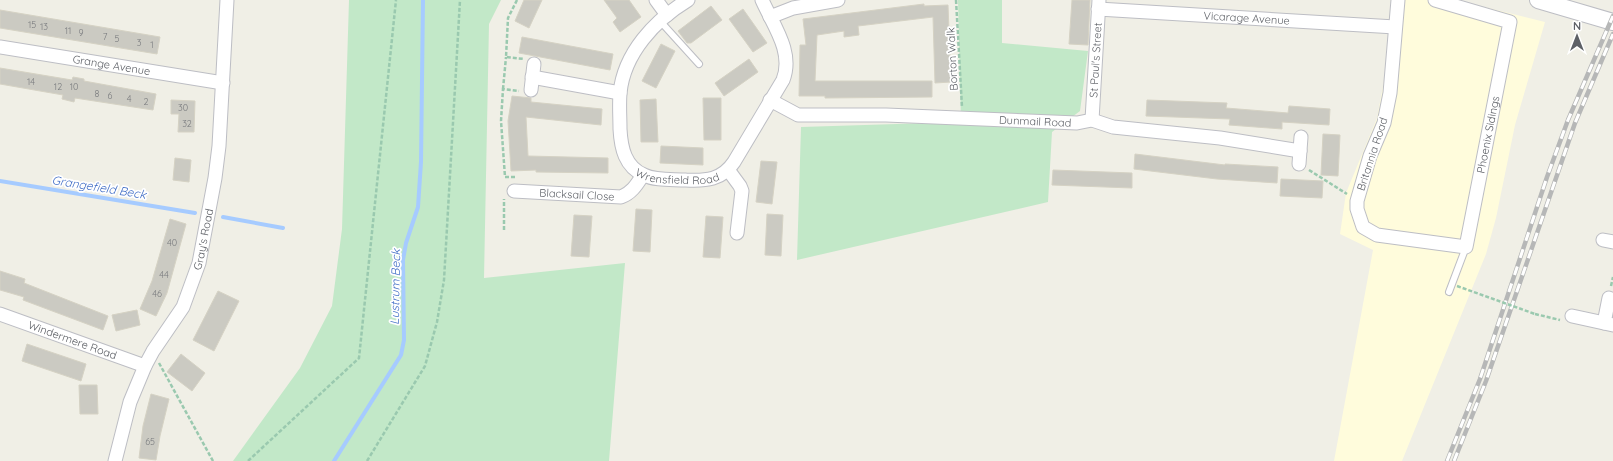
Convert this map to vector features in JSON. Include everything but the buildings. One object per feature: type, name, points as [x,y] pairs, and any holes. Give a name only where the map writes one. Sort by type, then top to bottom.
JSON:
[{"type":"street","name":"Gray's Road","points":[[115,461],[130,402],[145,366],[153,351],[183,307],[199,263],[215,178],[223,83],[227,0]]},
{"type":"street","points":[[656,0],[664,18]]},
{"type":"street","name":"Wrensfield Road","points":[[688,0],[664,18],[638,46],[625,72],[620,93],[623,152],[631,165],[643,175],[658,179],[712,179],[728,171],[783,80],[788,61],[785,49],[762,0]]},
{"type":"street","points":[[770,17],[798,7],[838,0]]},
{"type":"street","name":"Britannia Road","points":[[1398,0],[1390,92],[1385,116],[1370,156],[1358,201],[1358,209],[1363,227],[1377,234],[1466,247]]},
{"type":"street","name":"Phoenix Sidings","points":[[1435,0],[1510,22],[1466,247]]},
{"type":"street","points":[[1538,0],[1613,22]]},
{"type":"street","name":"Vicarage Avenue","points":[[1098,4],[1395,27]]},
{"type":"street","name":"St Paul's Street","points":[[1092,120],[1098,4]]},
{"type":"street","name":"Grange Avenue","points":[[0,47],[223,83]]},
{"type":"street","points":[[534,64],[531,83],[620,93]]},
{"type":"street","name":"Dunmail Road","points":[[770,100],[798,115],[963,118],[1077,123],[1092,120],[1113,128],[1220,138],[1300,151]]},
{"type":"street","points":[[1299,164],[1301,137]]},
{"type":"street","points":[[728,171],[740,186],[742,191],[737,233]]},
{"type":"street","name":"Blacksail Close","points":[[515,188],[621,197],[627,195],[643,175]]},
{"type":"street","points":[[1566,318],[1608,324],[1609,298]]},
{"type":"street","name":"Windermere Road","points":[[0,314],[145,366]]},
{"type":"lane","points":[[664,18],[699,64]]},
{"type":"lane","points":[[1449,292],[1466,247]]},
{"type":"path","points":[[248,461],[359,358],[396,0]]},
{"type":"path","points":[[367,461],[425,366],[437,322],[444,280],[460,0]]},
{"type":"path","points":[[515,188],[504,177],[501,121],[508,18],[517,0]]},
{"type":"path","name":"Borton Walk","points":[[956,0],[963,118]]},
{"type":"path","points":[[506,57],[535,61],[534,64]]},
{"type":"path","points":[[503,89],[530,93],[531,83]]},
{"type":"path","points":[[1299,164],[1358,201]]},
{"type":"path","points":[[504,177],[526,178],[515,188],[504,230]]},
{"type":"path","points":[[1457,286],[1535,314],[1566,318]]},
{"type":"path","points":[[153,351],[213,461]]},
{"type":"shaded area","points":[[1399,0],[1456,0],[1545,22],[1515,125],[1496,218],[1486,254],[1402,461],[1334,461],[1373,250],[1340,234],[1346,193],[1377,118]]},
{"type":"green space","points":[[349,0],[501,0],[489,24],[484,278],[625,263],[609,461],[233,461],[300,368],[332,306],[342,229]]},
{"type":"green space","points":[[958,0],[1002,0],[1002,43],[1088,51],[1080,111],[1052,132],[1048,202],[797,260],[801,127],[961,122]]},
{"type":"waterway","name":"Lustrum Beck","points":[[334,461],[401,355],[404,340],[403,260],[406,243],[418,207],[421,162],[423,0]]},
{"type":"waterway","name":"Grangefield Beck","points":[[0,181],[195,213]]},
{"type":"waterway","name":"Grangefield Beck","points":[[223,217],[283,228]]},
{"type":"railway","points":[[1447,461],[1480,379],[1547,177],[1568,120],[1613,16]]},
{"type":"railway","points":[[1454,461],[1486,381],[1575,123],[1613,34]]}]
